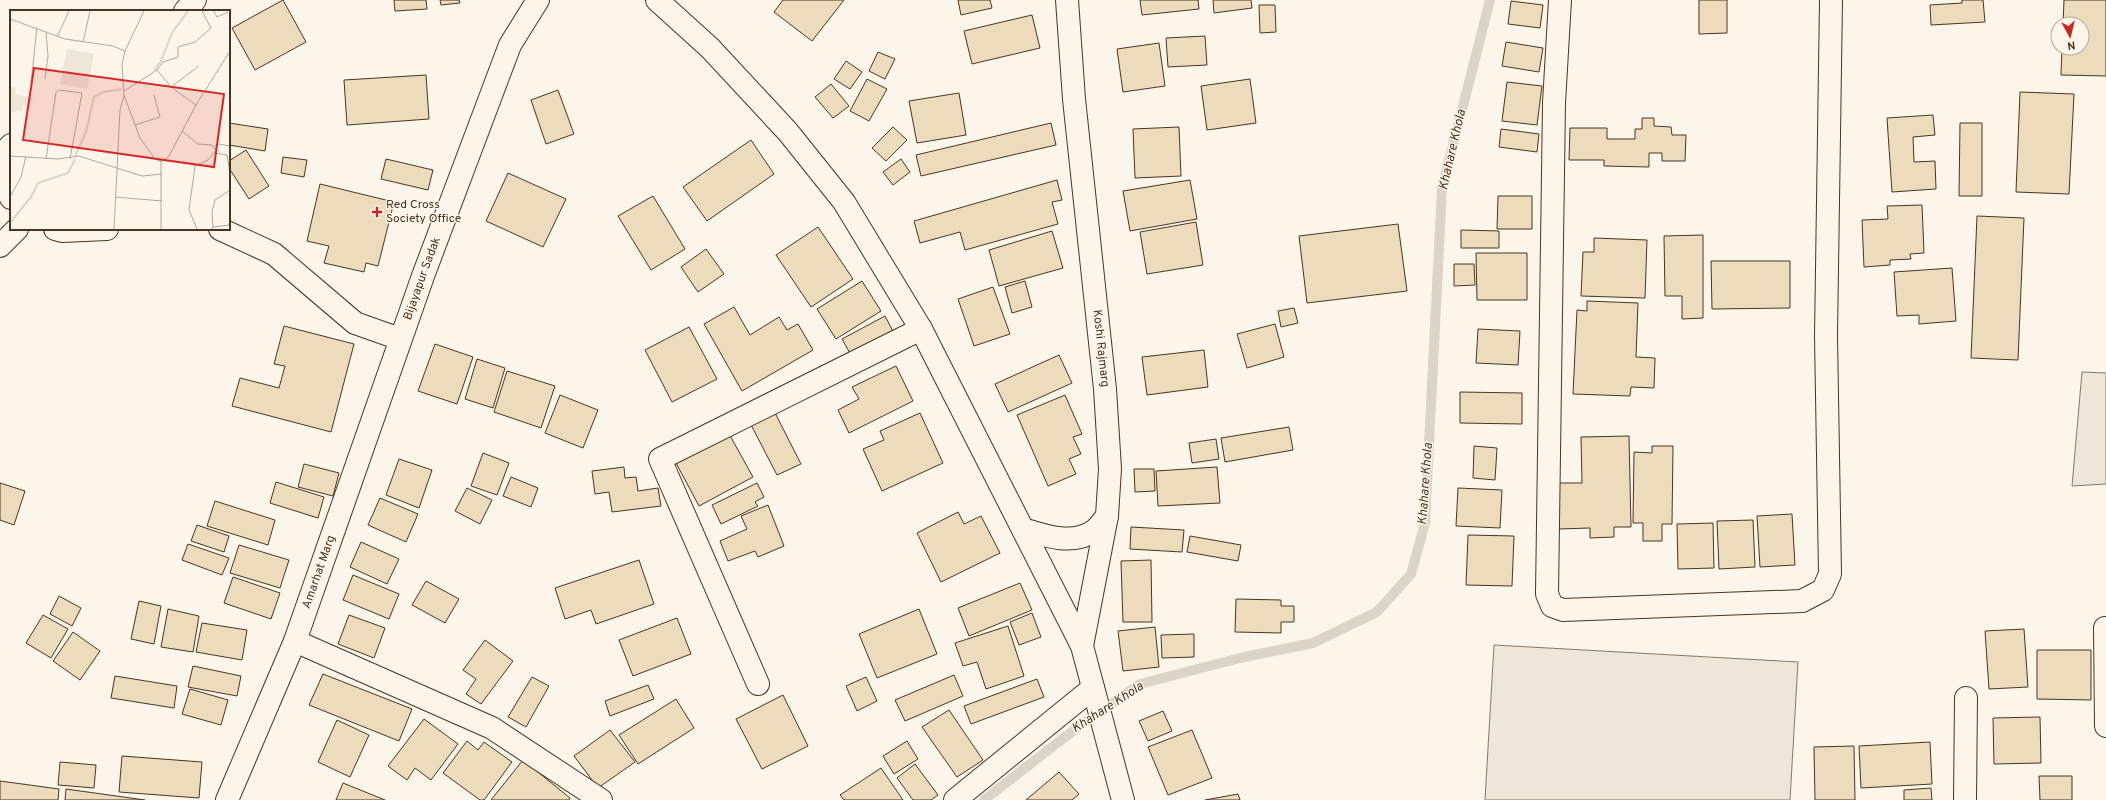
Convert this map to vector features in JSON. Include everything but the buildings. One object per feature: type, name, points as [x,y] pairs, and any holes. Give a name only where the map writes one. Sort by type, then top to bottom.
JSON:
[{"type":"street","points":[[186,10],[195,0]]},
{"type":"street","name":"Bijayapur Sadak","points":[[400,339],[510,45],[538,0]]},
{"type":"street","points":[[657,0],[720,59],[788,132],[844,202],[922,329],[1082,646]]},
{"type":"street","name":"Koshi Rajmarg","points":[[1067,0],[1074,99],[1105,388],[1110,469],[1107,516],[1082,646],[1106,731],[1123,800]]},
{"type":"street","points":[[1560,0],[1554,103],[1547,594],[1552,606],[1563,610],[1802,601],[1823,590],[1830,574],[1826,336],[1831,0]]},
{"type":"street","points":[[5,150],[5,187],[10,196]]},
{"type":"street","points":[[0,246],[16,230]]},
{"type":"street","points":[[222,230],[274,254],[355,323],[400,339]]},
{"type":"street","points":[[758,684],[660,459],[922,329]]},
{"type":"street","name":"Amarhat Marg","points":[[227,800],[295,641],[400,339]]},
{"type":"street","points":[[1023,529],[1047,537],[1063,539],[1083,536],[1095,530],[1107,516]]},
{"type":"street","points":[[2105,628],[2106,726]]},
{"type":"street","points":[[295,641],[492,728],[594,798]]},
{"type":"street","points":[[955,800],[1094,691]]},
{"type":"street","points":[[1965,800],[1966,698]]},
{"type":"shaded area","points":[[2082,372],[2106,373],[2106,484],[2072,486]]},
{"type":"shaded area","points":[[1494,645],[1798,662],[1790,800],[1485,800]]},
{"type":"waterway","name":"Khahare Khola","points":[[984,800],[1074,730],[1140,684],[1240,658],[1313,643],[1377,612],[1411,574],[1425,523],[1442,188],[1490,0]]},
{"type":"place","name":"Red Cross Society Office","points":[[377,212]]}]
